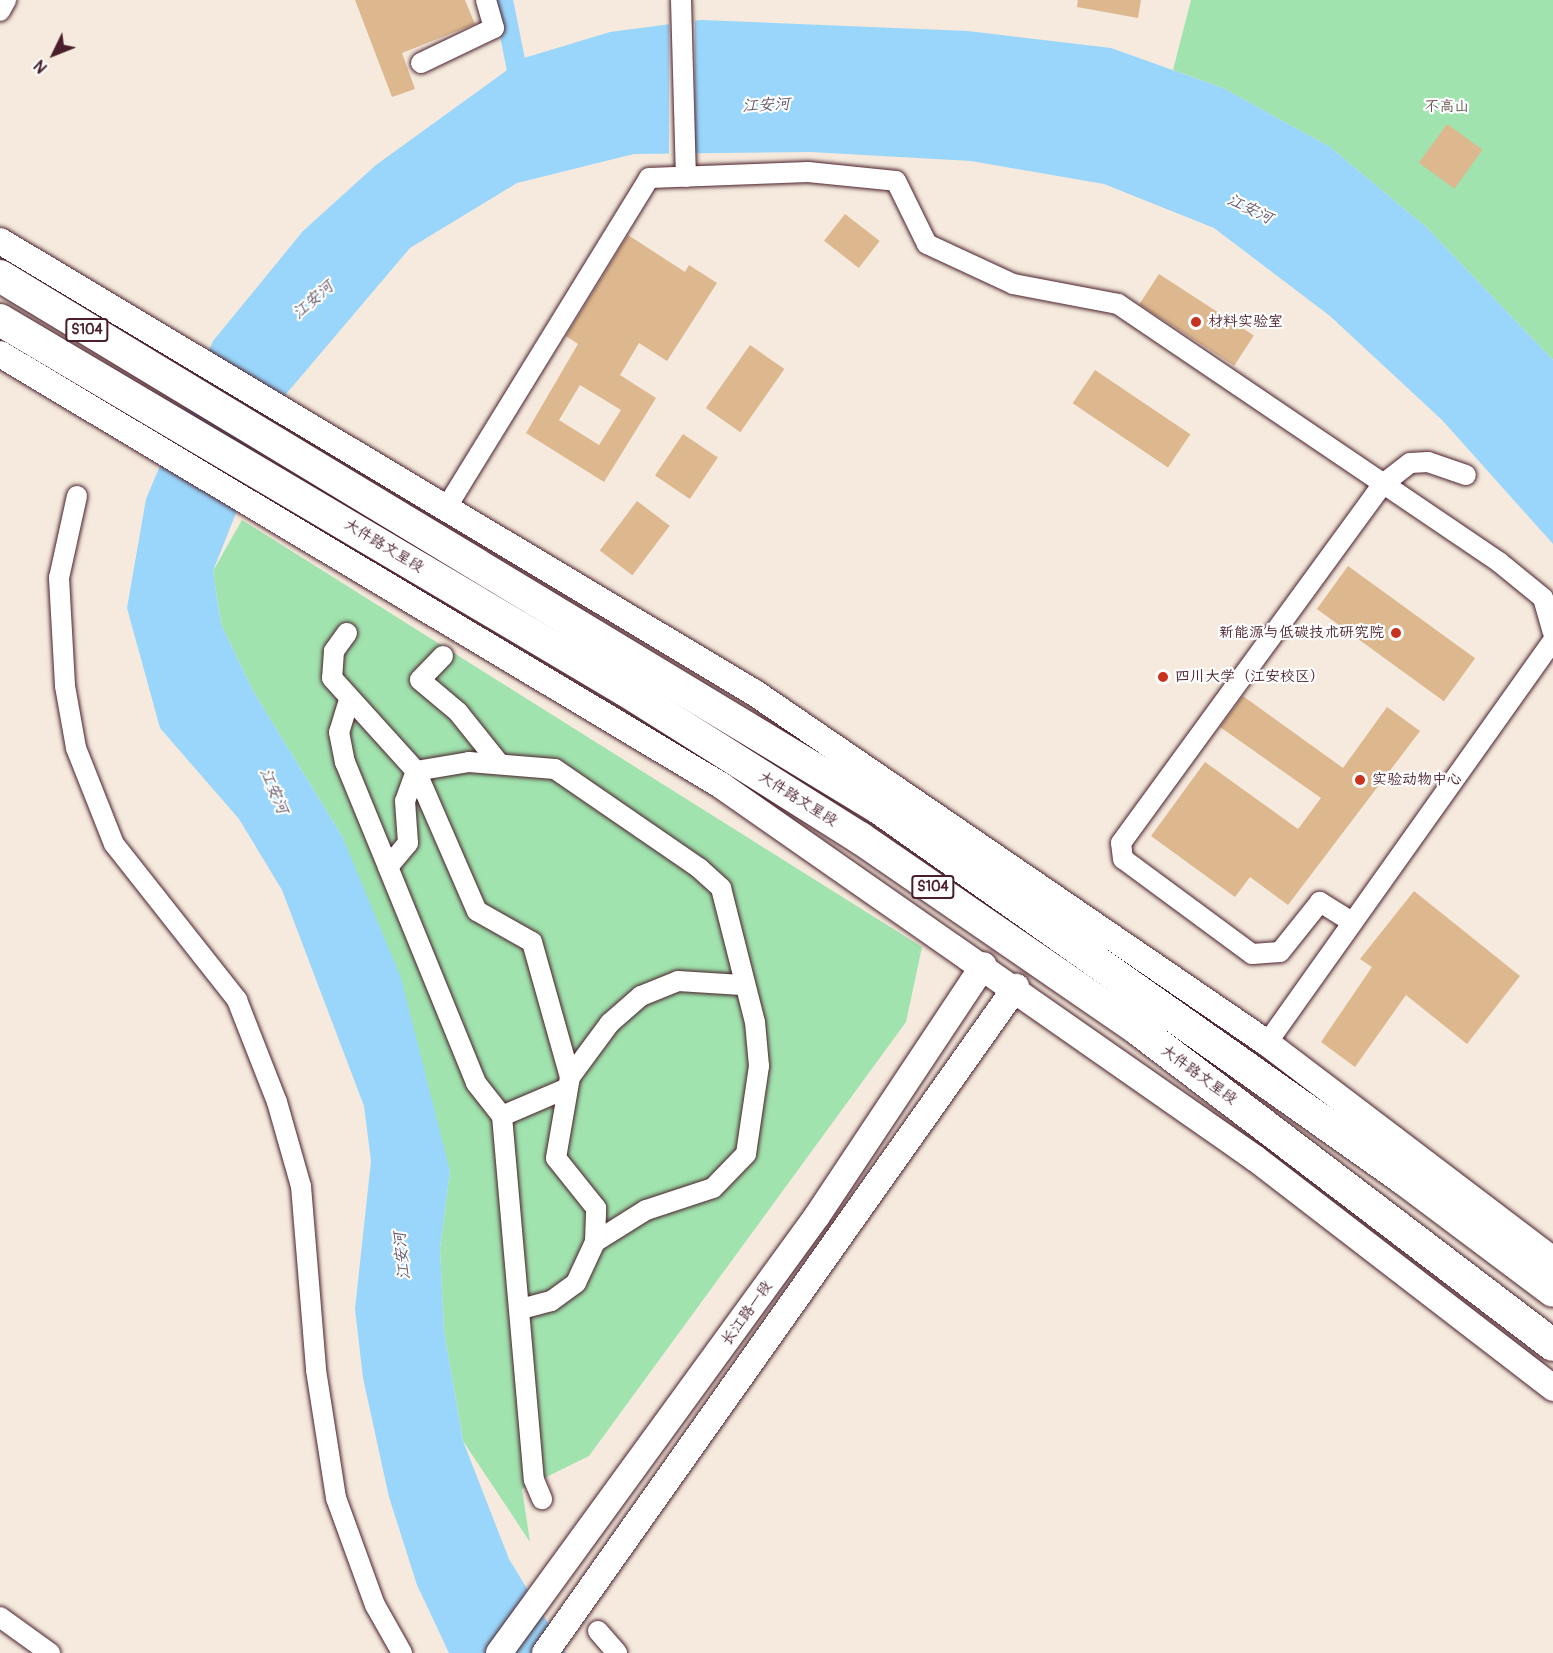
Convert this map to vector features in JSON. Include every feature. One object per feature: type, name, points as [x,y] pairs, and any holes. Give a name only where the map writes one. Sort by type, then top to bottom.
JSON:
[{"type":"main road","name":"大件路文星段","points":[[0,276],[173,383],[879,808],[1404,1179],[1553,1291]]},
{"type":"main road","name":"大件路文星段","points":[[0,320],[278,482],[625,690],[1042,961],[1379,1208],[1553,1344]]},
{"type":"street","points":[[0,11],[6,0]]},
{"type":"street","points":[[421,63],[494,28],[486,0]]},
{"type":"street","points":[[681,1],[686,177]]},
{"type":"street","points":[[448,506],[649,177],[808,172],[896,181],[927,244],[1013,284],[1118,304],[1383,484],[1543,598],[1553,632]]},
{"type":"street","points":[[0,241],[189,355],[448,506],[755,693],[1266,1043],[1553,1260]]},
{"type":"street","points":[[0,354],[260,512],[722,786],[984,964],[1256,1159],[1553,1388]]},
{"type":"street","points":[[1352,922],[1320,902],[1280,952],[1252,954],[1123,859],[1121,843],[1383,484],[1410,463],[1428,462],[1466,475]]},
{"type":"street","points":[[77,496],[59,578],[65,686],[76,747],[114,844],[237,1000],[278,1102],[301,1186],[316,1370],[336,1498],[375,1605],[402,1653]]},
{"type":"street","points":[[347,633],[334,651],[332,678],[349,700],[416,771],[477,911],[532,942],[568,1083],[556,1158],[596,1208],[595,1242],[576,1283],[551,1300],[521,1309]]},
{"type":"street","points":[[1266,1043],[1553,640]]},
{"type":"street","points":[[443,656],[420,680],[458,712],[498,762]]},
{"type":"street","points":[[349,700],[339,732],[345,762],[476,1083],[502,1116],[521,1309],[534,1480],[542,1499]]},
{"type":"street","points":[[416,771],[498,762],[555,769],[699,868],[720,888],[742,985],[755,1022],[759,1066],[746,1154],[713,1188],[646,1210],[595,1242]]},
{"type":"street","points":[[388,867],[408,843],[405,801],[416,771]]},
{"type":"street","name":"长江路一段","points":[[499,1653],[817,1216],[984,964]]},
{"type":"street","points":[[502,1116],[568,1083],[610,1023],[641,996],[678,981],[742,985]]},
{"type":"street","name":"长江路一段","points":[[545,1653],[1016,987]]},
{"type":"street","points":[[0,1617],[50,1653]]},
{"type":"street","points":[[598,1631],[617,1653]]},
{"type":"green space","name":"不高山","points":[[1191,0],[1553,0],[1553,360],[1426,227],[1330,147],[1223,88],[1173,70]]},
{"type":"green space","points":[[242,520],[922,947],[906,1022],[589,1456],[522,1489],[530,1542],[463,1441],[444,1331],[440,1248],[450,1171],[342,836],[253,691],[221,624],[213,571]]},
{"type":"water","name":"江安河","points":[[701,20],[968,31],[1111,48],[1223,88],[1330,147],[1426,227],[1553,360],[1553,544],[1442,420],[1330,316],[1214,228],[1104,184],[971,161],[810,152],[634,154],[517,183],[410,248],[281,400],[213,571],[221,624],[253,691],[342,836],[401,978],[450,1171],[440,1248],[444,1331],[463,1441],[509,1559],[566,1653],[449,1653],[417,1585],[389,1497],[363,1378],[355,1309],[371,1161],[364,1106],[282,890],[239,819],[160,728],[127,608],[146,499],[213,341],[303,231],[376,165],[524,58],[610,32]]},
{"type":"pier","points":[[669,18],[695,18],[695,154],[669,154]]},
{"type":"building","points":[[355,0],[465,0],[475,24],[402,53],[415,89],[392,97]]},
{"type":"building","points":[[1078,0],[1141,0],[1138,18],[1077,7]]},
{"type":"building","points":[[1447,124],[1483,150],[1454,189],[1419,163]]},
{"type":"building","points":[[845,214],[880,241],[859,268],[824,241]]},
{"type":"building","points":[[628,235],[685,272],[689,265],[717,283],[667,361],[639,343],[620,375],[656,398],[604,482],[526,433],[578,344],[566,336]],"holes":[[[580,385],[621,410],[599,445],[559,420]]]},
{"type":"building","name":"材料实验室","points":[[1159,274],[1254,336],[1234,366],[1139,304]]},
{"type":"building","points":[[750,345],[784,369],[740,432],[706,408]]},
{"type":"building","points":[[1095,370],[1190,434],[1168,467],[1073,403]]},
{"type":"building","points":[[683,434],[718,457],[690,499],[655,475]]},
{"type":"building","points":[[637,501],[670,526],[632,575],[600,551]]},
{"type":"building","name":"新能源与低碳技术研究院","points":[[1348,566],[1475,658],[1444,701],[1317,609]]},
{"type":"building","points":[[1243,696],[1343,768],[1387,707],[1420,731],[1288,905],[1250,877],[1235,897],[1151,836],[1205,762],[1298,829],[1321,798],[1220,727]]},
{"type":"building","points":[[1414,891],[1520,976],[1467,1044],[1406,995],[1355,1067],[1321,1042],[1372,967],[1360,959]]},
{"type":"waterway","points":[[503,0],[521,90]]},
{"type":"place","name":"材料实验室","points":[[1196,322]]},
{"type":"place","name":"新能源与低碳技术研究院","points":[[1396,633]]},
{"type":"place","name":"四川大学（江安校区）","points":[[1163,677]]},
{"type":"place","name":"实验动物中心","points":[[1360,780]]}]
